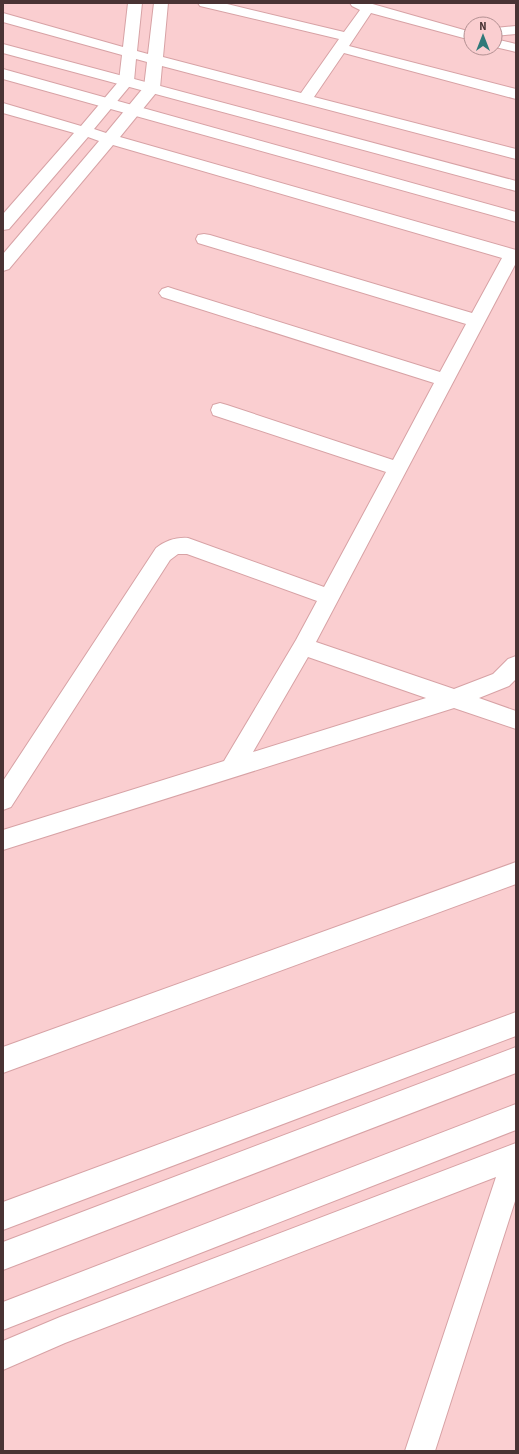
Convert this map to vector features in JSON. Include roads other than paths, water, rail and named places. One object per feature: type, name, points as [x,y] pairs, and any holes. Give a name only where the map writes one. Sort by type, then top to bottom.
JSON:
[{"type":"street","points":[[6,3],[3,17],[155,60],[516,154]]},
{"type":"street","points":[[3,225],[9,210],[84,132],[126,81],[135,3]]},
{"type":"street","points":[[3,265],[152,88],[161,3]]},
{"type":"street","points":[[205,3],[345,42],[516,94]]},
{"type":"street","points":[[305,99],[345,42],[362,6],[463,34]]},
{"type":"street","points":[[503,31],[516,30]]},
{"type":"street","points":[[503,45],[516,48]]},
{"type":"street","points":[[3,48],[516,186]]},
{"type":"street","points":[[3,74],[516,218]]},
{"type":"street","points":[[3,108],[514,256],[445,380],[303,646],[232,768]]},
{"type":"street","points":[[204,239],[477,321]]},
{"type":"street","points":[[168,293],[445,380]]},
{"type":"street","points":[[220,410],[398,469]]},
{"type":"street","points":[[3,800],[159,560],[168,550],[181,545],[188,546],[328,598]]},
{"type":"street","points":[[303,646],[516,720]]},
{"type":"street","points":[[3,840],[455,698],[501,680],[516,665]]},
{"type":"street","points":[[3,1060],[516,873]]},
{"type":"street","points":[[3,1216],[516,1024]]},
{"type":"street","points":[[3,1256],[516,1060]]},
{"type":"street","points":[[3,1316],[516,1117]]},
{"type":"street","points":[[3,1356],[60,1331],[516,1156]]},
{"type":"street","points":[[420,1451],[516,1156]]}]
